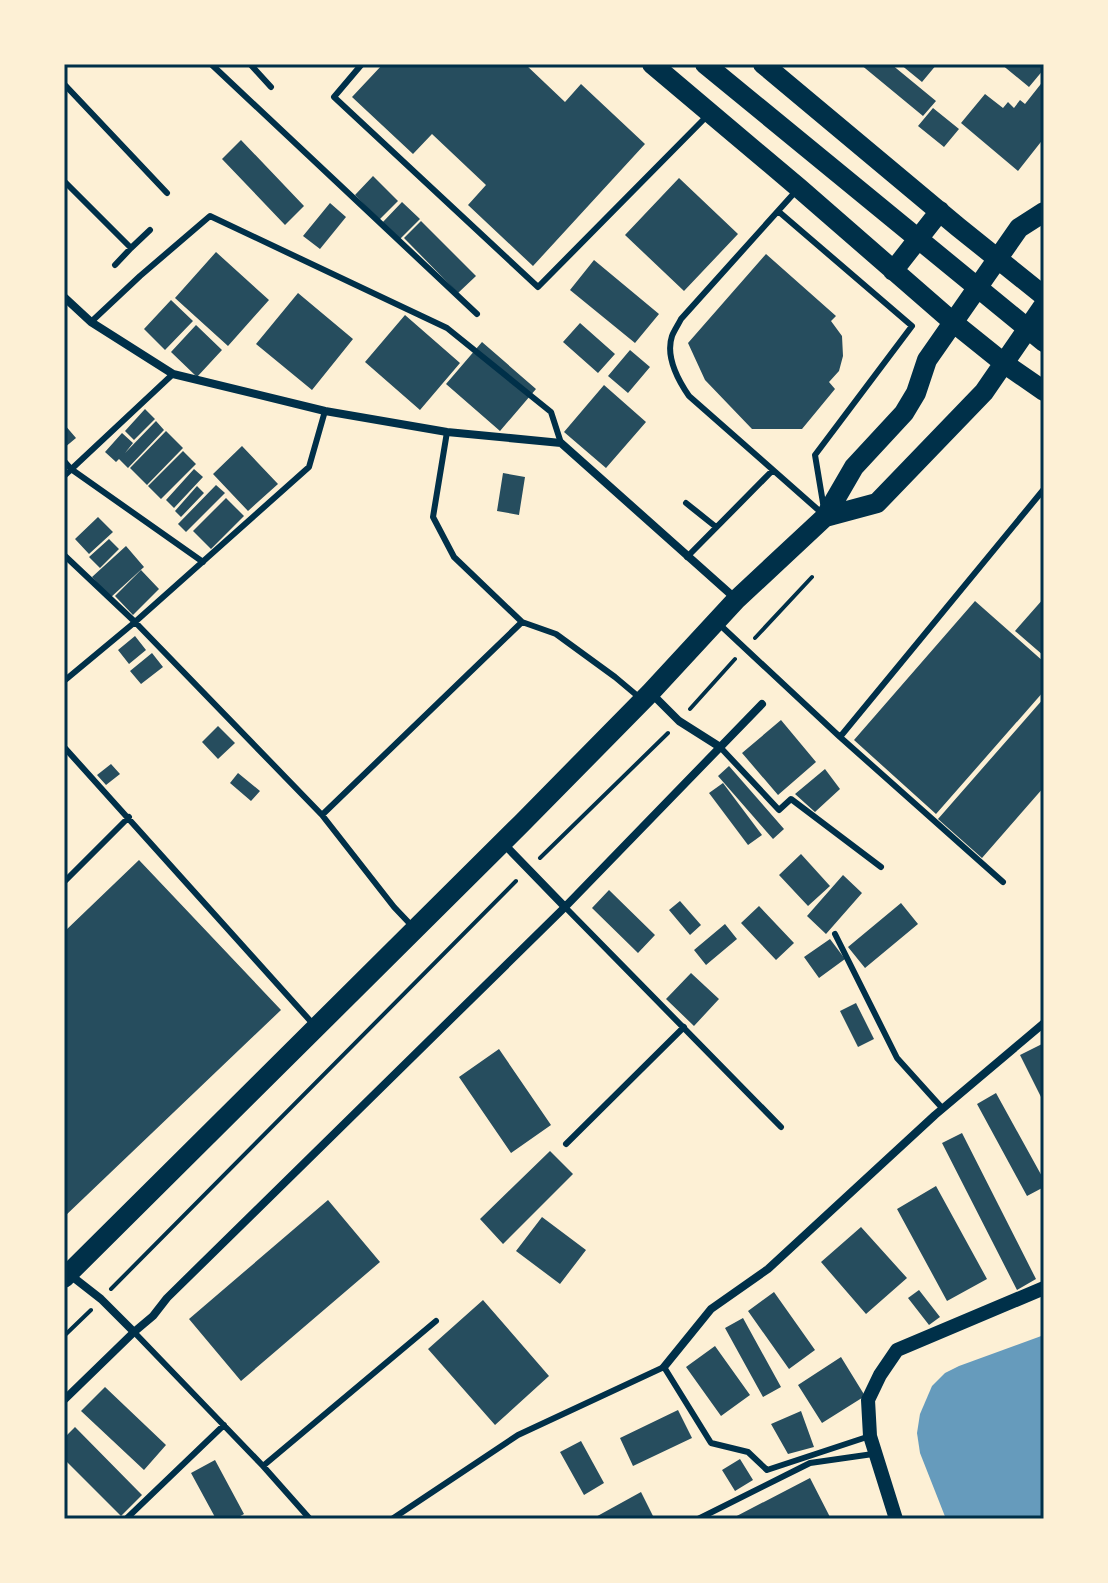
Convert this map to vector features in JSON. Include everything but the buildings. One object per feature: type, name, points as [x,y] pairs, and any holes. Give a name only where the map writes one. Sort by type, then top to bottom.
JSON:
[{"type":"main road","points":[[652,64],[954,323],[1044,391]]},
{"type":"main road","points":[[705,64],[1044,342]]},
{"type":"main road","points":[[763,64],[1044,296]]},
{"type":"main road","points":[[893,271],[940,211]]},
{"type":"main road","points":[[65,1274],[502,843],[646,697],[736,600],[825,517],[854,467],[904,413],[916,393],[927,360],[1019,228],[1044,212]]},
{"type":"main road","points":[[825,517],[877,503],[984,392],[1044,305]]},
{"type":"street","points":[[64,297],[91,322],[173,374],[325,411],[447,432],[561,443],[736,600]]},
{"type":"street","points":[[646,697],[720,747]]},
{"type":"street","points":[[64,1400],[153,1316],[565,907],[762,704]]},
{"type":"street","points":[[502,843],[565,907]]},
{"type":"street","points":[[664,1367],[711,1309],[768,1269],[943,1109],[1044,1023]]},
{"type":"street","points":[[65,1274],[101,1299],[134,1332]]},
{"type":"street","points":[[896,1519],[870,1436],[868,1400],[880,1375],[897,1350],[1044,1288]]},
{"type":"lane","points":[[211,64],[477,314]]},
{"type":"lane","points":[[250,64],[271,87]]},
{"type":"lane","points":[[362,64],[334,97],[538,287],[710,113]]},
{"type":"lane","points":[[64,84],[167,193]]},
{"type":"lane","points":[[64,181],[131,248]]},
{"type":"lane","points":[[799,188],[681,319],[670,338],[671,357],[678,381],[689,396],[825,517]]},
{"type":"lane","points":[[778,211],[912,326],[815,455],[825,517]]},
{"type":"lane","points":[[91,322],[210,216],[447,328],[551,412],[561,443]]},
{"type":"lane","points":[[115,265],[150,230]]},
{"type":"lane","points":[[64,476],[173,374]]},
{"type":"lane","points":[[64,681],[309,467],[325,411]]},
{"type":"lane","points":[[447,432],[433,517],[454,557],[522,622],[556,634],[646,697]]},
{"type":"lane","points":[[64,461],[203,562]]},
{"type":"lane","points":[[687,557],[772,471]]},
{"type":"lane","points":[[840,737],[1044,489]]},
{"type":"lane","points":[[686,503],[716,527]]},
{"type":"lane","points":[[64,555],[135,622],[322,815],[414,929]]},
{"type":"lane","points":[[322,815],[522,622]]},
{"type":"lane","points":[[716,622],[1003,882]]},
{"type":"lane","points":[[64,747],[316,1028]]},
{"type":"lane","points":[[720,747],[779,810],[791,799],[881,867]]},
{"type":"lane","points":[[64,882],[129,817]]},
{"type":"lane","points":[[565,907],[781,1127]]},
{"type":"lane","points":[[835,934],[897,1058],[943,1109]]},
{"type":"lane","points":[[566,1144],[684,1027]]},
{"type":"lane","points":[[263,1466],[436,1321]]},
{"type":"lane","points":[[134,1332],[310,1519]]},
{"type":"lane","points":[[392,1519],[518,1435],[664,1367],[711,1443],[748,1452],[767,1470],[870,1436]]},
{"type":"lane","points":[[126,1519],[224,1425]]},
{"type":"lane","points":[[698,1519],[810,1463],[875,1453]]},
{"type":"path","points":[[64,1336],[679,721],[812,577]]},
{"type":"water","points":[[1044,1335],[1044,1519],[946,1519],[920,1453],[917,1433],[920,1414],[932,1386],[945,1373],[959,1366]]}]
